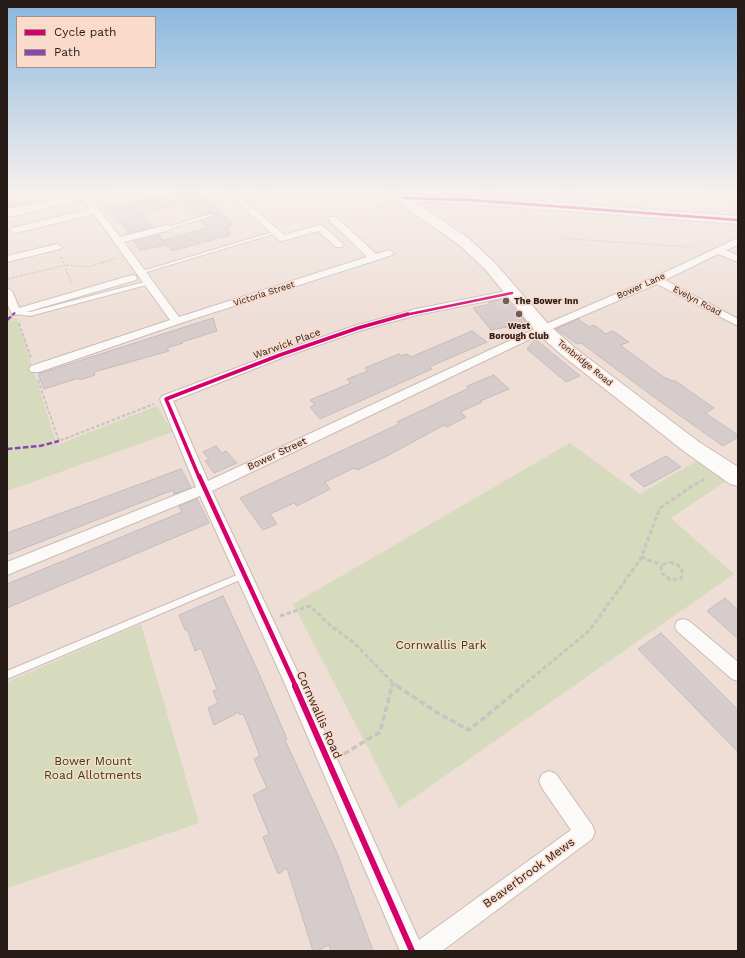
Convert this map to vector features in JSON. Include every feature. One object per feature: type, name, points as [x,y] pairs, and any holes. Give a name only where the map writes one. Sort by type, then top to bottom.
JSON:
[{"type":"main road","name":"Tonbridge Road","points":[[454,235],[490,266],[543,329],[569,352],[686,442],[731,473]]},
{"type":"street","points":[[112,235],[177,321]]},
{"type":"street","points":[[117,241],[141,235]]},
{"type":"street","points":[[277,235],[282,238],[295,235]]},
{"type":"street","points":[[327,235],[339,245]]},
{"type":"street","points":[[350,235],[374,258]]},
{"type":"street","name":"Bower Lane","points":[[543,329],[656,280],[738,242]]},
{"type":"street","points":[[7,259],[57,247]]},
{"type":"street","points":[[720,251],[738,259]]},
{"type":"street","name":"Victoria Street","points":[[34,369],[177,321],[390,253]]},
{"type":"street","points":[[7,292],[16,312],[75,289],[132,278]]},
{"type":"street","name":"Evelyn Road","points":[[656,280],[738,323]]},
{"type":"street","name":"Warwick Place","points":[[166,399],[280,354],[358,328],[416,312],[512,293]]},
{"type":"street","name":"Bower Street","points":[[7,568],[204,489],[543,329]]},
{"type":"street","points":[[166,399],[204,489]]},
{"type":"street","name":"Cornwallis Road","points":[[204,489],[266,620],[412,951]]},
{"type":"street","points":[[682,626],[738,674]]},
{"type":"street","name":"Beaverbrook Mews","points":[[423,951],[585,832],[549,782]]},
{"type":"lane","points":[[141,272],[269,235]]},
{"type":"lane","points":[[16,312],[30,314],[148,283]]},
{"type":"lane","points":[[7,675],[245,574]]},
{"type":"path","points":[[558,238],[689,247],[709,256]]},
{"type":"path","points":[[7,279],[66,265],[89,267],[128,255]]},
{"type":"path","points":[[64,261],[75,289]]},
{"type":"path","points":[[16,312],[59,441],[166,399]]},
{"type":"path","points":[[266,620],[297,612],[310,606],[330,625],[353,642],[393,683],[436,712],[469,730],[589,631],[641,558],[660,508],[692,486],[731,473]]},
{"type":"path","points":[[641,558],[661,565],[670,562],[681,567],[682,575],[680,579],[671,580],[661,573],[661,565]]},
{"type":"path","points":[[329,763],[380,732],[393,683]]},
{"type":"green space","points":[[17,318],[57,445],[157,406],[173,432],[7,491],[7,319]]},
{"type":"green space","name":"Cornwallis Park","points":[[570,443],[640,494],[698,460],[729,479],[671,518],[734,574],[399,808],[293,604]]},
{"type":"green space","name":"Bower Mount Road Allotments","points":[[141,624],[199,823],[7,888],[7,682]]},
{"type":"building","points":[[159,235],[166,245],[140,250],[134,241]]},
{"type":"building","points":[[183,235],[230,235],[172,251],[163,240]]},
{"type":"building","points":[[506,299],[527,323],[491,330],[473,308],[490,304],[488,302]]},
{"type":"building","points":[[213,318],[217,331],[167,348],[169,351],[94,372],[95,375],[80,380],[79,378],[44,389],[38,374]]},
{"type":"building","points":[[578,319],[589,327],[594,325],[606,334],[613,331],[629,342],[620,345],[662,376],[672,381],[674,380],[714,408],[705,413],[738,435],[738,437],[723,446],[581,343],[577,344],[556,329]]},
{"type":"building","points":[[472,331],[487,342],[429,367],[432,369],[320,419],[310,407],[315,405],[310,400],[351,383],[347,379],[368,371],[365,368],[399,354],[402,356],[407,354],[411,357]]},
{"type":"building","points":[[535,339],[580,376],[566,382],[527,349]]},
{"type":"building","points":[[494,375],[509,389],[480,401],[482,402],[460,412],[466,417],[447,427],[444,425],[387,456],[357,470],[354,468],[325,482],[330,489],[297,506],[294,503],[270,514],[277,524],[263,530],[240,498],[399,424],[397,422],[469,388],[467,386]]},
{"type":"building","points":[[216,446],[222,453],[226,451],[237,463],[214,473],[205,461],[209,459],[203,452]]},
{"type":"building","points":[[666,456],[681,467],[644,487],[630,475]]},
{"type":"building","points":[[181,469],[191,488],[174,494],[173,490],[7,555],[7,533]]},
{"type":"building","points":[[197,499],[209,523],[7,608],[7,584],[182,512],[179,506]]},
{"type":"building","points":[[223,596],[287,739],[285,740],[337,853],[373,951],[331,951],[329,945],[317,951],[313,951],[287,868],[278,874],[263,837],[269,834],[253,795],[267,788],[254,759],[260,756],[243,713],[240,715],[239,712],[214,725],[208,708],[218,703],[213,691],[217,689],[201,648],[195,651],[187,629],[185,630],[179,615]]},
{"type":"building","points":[[725,598],[738,610],[738,639],[707,611]]},
{"type":"building","points":[[661,633],[738,710],[738,752],[638,649]]},
{"type":"marked path","points":[[7,320],[16,312]]},
{"type":"marked path","points":[[7,449],[40,446],[59,441]]},
{"type":"cycle path","points":[[412,951],[293,681],[204,489],[166,399],[280,355],[358,328],[416,312],[512,293]]},
{"type":"place","name":"The Bower Inn","points":[[506,301]]},
{"type":"place","name":"West Borough Club","points":[[519,314]]}]
